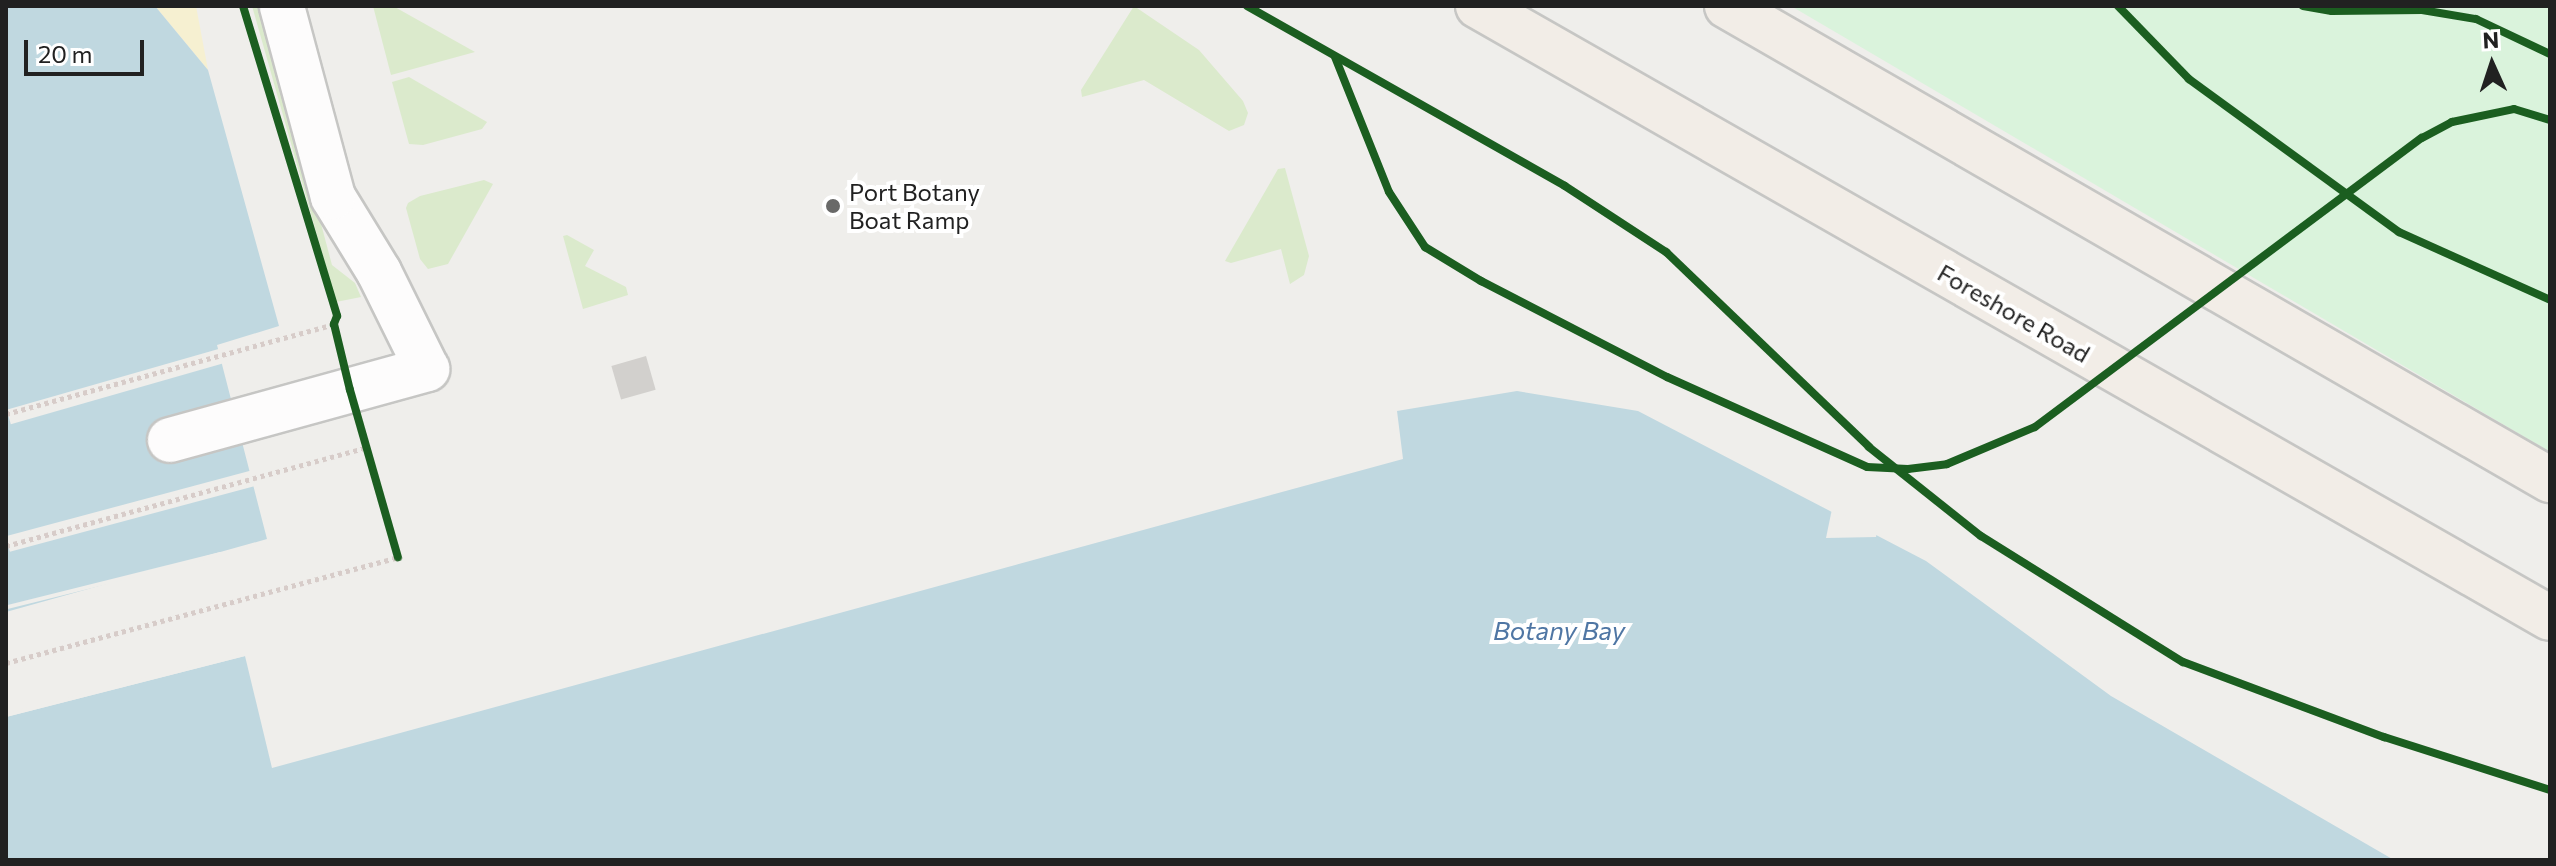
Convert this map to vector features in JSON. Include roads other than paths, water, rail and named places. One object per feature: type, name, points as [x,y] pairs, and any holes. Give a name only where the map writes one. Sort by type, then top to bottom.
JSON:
[{"type":"main road","name":"Foreshore Road","points":[[1478,6],[2550,618]]},
{"type":"main road","points":[[1727,6],[2550,480]]},
{"type":"lane","points":[[170,440],[427,369],[379,272],[333,197],[282,6]]},
{"type":"water","points":[[6,6],[155,6],[208,70],[279,326],[217,345],[267,539],[6,612]]},
{"type":"water","name":"Botany Bay","points":[[1517,391],[1638,411],[1926,561],[2111,696],[2394,860],[6,860],[6,717],[245,656],[272,768],[1403,459],[1397,411]]},
{"type":"place","name":"Port Botany Boat Ramp","points":[[833,206]]}]
